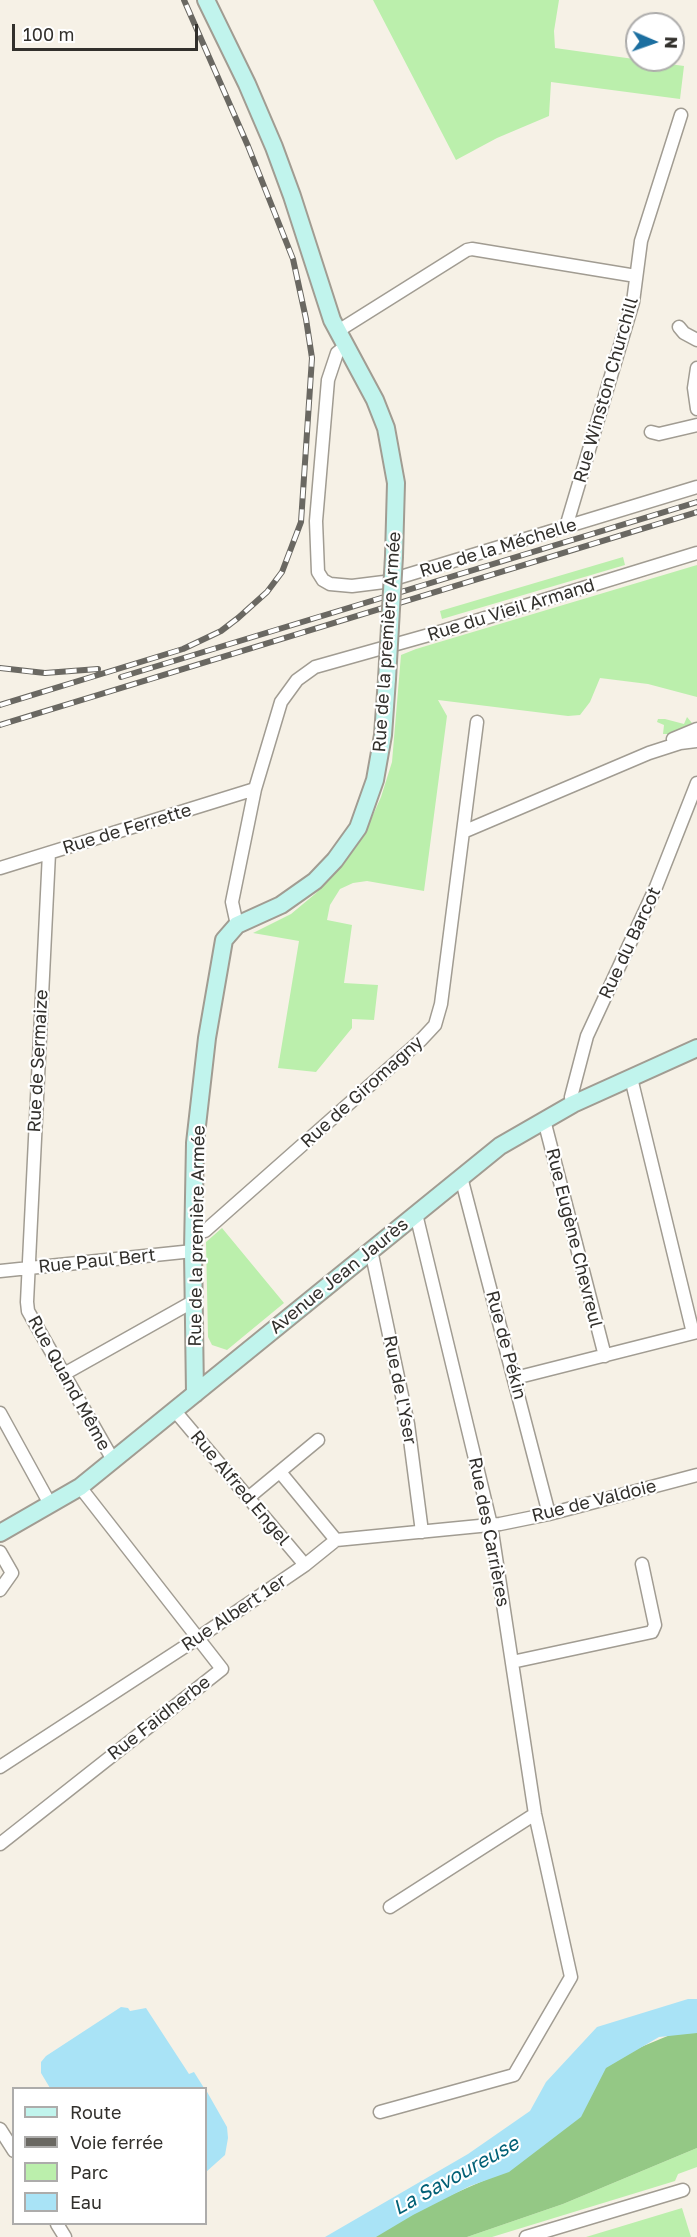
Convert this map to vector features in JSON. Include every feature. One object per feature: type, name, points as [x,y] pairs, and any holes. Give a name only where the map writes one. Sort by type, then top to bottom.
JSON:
[{"type":"main road","name":"Rue de la première Armée","points":[[195,1394],[193,1232],[195,1143],[207,1038],[224,940],[237,925],[281,905],[315,881],[335,860],[358,828],[375,780],[383,735],[396,483],[391,446],[375,400],[332,320],[292,195],[274,147],[247,84],[206,0]]},
{"type":"main road","name":"Avenue Jean Jaurès","points":[[0,1533],[80,1487],[500,1146],[573,1104],[697,1048]]},
{"type":"street","name":"Rue Winston Churchill","points":[[566,527],[633,302],[641,241],[681,115]]},
{"type":"street","points":[[338,331],[457,256],[472,249],[636,276]]},
{"type":"street","points":[[679,327],[684,333],[697,340]]},
{"type":"street","name":"Rue de la Méchelle","points":[[346,346],[337,353],[328,380],[316,521],[318,572],[323,580],[330,584],[352,586],[384,582],[697,487]]},
{"type":"street","points":[[697,368],[694,388],[697,409]]},
{"type":"street","points":[[651,432],[659,434],[697,425]]},
{"type":"street","name":"Rue du Vieil Armand","points":[[237,925],[232,902],[255,789],[281,702],[297,680],[315,667],[697,553]]},
{"type":"street","points":[[462,832],[477,722]]},
{"type":"street","points":[[649,753],[670,740],[697,729]]},
{"type":"street","points":[[462,832],[649,753],[680,743],[697,741]]},
{"type":"street","name":"Rue du Barcot","points":[[573,1104],[571,1097],[587,1036],[656,887],[697,783]]},
{"type":"street","name":"Rue de Ferrette","points":[[0,868],[255,789]]},
{"type":"street","name":"Rue de Giromagny","points":[[193,1232],[205,1231],[421,1040],[435,1025],[441,1004],[462,832]]},
{"type":"street","name":"Rue de Sermaize","points":[[27,1269],[49,854]]},
{"type":"street","points":[[515,1378],[695,1333],[631,1078]]},
{"type":"street","name":"Rue Eugène Chevreul","points":[[544,1120],[605,1356]]},
{"type":"street","name":"Rue de Pékin","points":[[461,1177],[549,1514]]},
{"type":"street","name":"Rue des Carrières","points":[[380,2112],[514,2075],[571,1977],[535,1814],[491,1525],[416,1214]]},
{"type":"street","name":"Rue de l'Yser","points":[[371,1250],[408,1424],[422,1532]]},
{"type":"street","name":"Rue Paul Bert","points":[[0,1271],[193,1251]]},
{"type":"street","name":"Rue Quand Même","points":[[27,1269],[28,1311],[113,1460]]},
{"type":"street","points":[[64,1374],[194,1301]]},
{"type":"street","name":"Rue Alfred Engel","points":[[175,1411],[305,1565]]},
{"type":"street","points":[[0,1413],[50,1504]]},
{"type":"street","points":[[248,1498],[318,1440]]},
{"type":"street","points":[[280,1472],[336,1540],[491,1525]]},
{"type":"street","name":"Rue de Valdoie","points":[[491,1525],[549,1514],[697,1475]]},
{"type":"street","name":"Rue Faidherbe","points":[[0,1844],[222,1669],[80,1487]]},
{"type":"street","name":"Rue Albert 1er","points":[[0,1767],[198,1638],[305,1565],[336,1540]]},
{"type":"street","points":[[0,1552],[12,1573],[0,1590]]},
{"type":"street","points":[[512,1662],[652,1632],[655,1625],[642,1564]]},
{"type":"street","points":[[390,1907],[535,1814]]},
{"type":"street","points":[[0,2129],[12,2148]]},
{"type":"street","points":[[526,2237],[683,2190]]},
{"type":"green space","points":[[373,0],[559,0],[554,31],[555,48],[625,58],[625,72],[683,72],[680,99],[551,82],[549,116],[497,138],[456,160]]},
{"type":"green space","points":[[623,557],[625,565],[442,619],[440,611]]},
{"type":"green space","points":[[697,565],[697,697],[648,684],[600,678],[590,702],[580,715],[568,716],[438,700],[447,716],[424,891],[367,881],[353,883],[340,889],[330,905],[327,920],[352,925],[344,983],[378,985],[374,1020],[352,1019],[352,1028],[316,1072],[278,1068],[299,941],[253,933],[291,914],[315,894],[343,865],[368,826],[381,797],[392,762],[401,655]]},
{"type":"green space","points":[[687,717],[692,723],[669,734],[663,734],[664,725],[657,722],[658,719],[665,719],[684,724]]},
{"type":"green space","points":[[222,1228],[284,1303],[227,1350],[212,1345],[208,1337],[206,1242]]},
{"type":"green space","points":[[697,2032],[697,2148],[563,2204],[467,2237],[369,2237],[444,2198],[485,2180],[612,2059],[670,2035]]},
{"type":"green space","points":[[697,2148],[697,2167],[678,2174],[675,2181],[492,2237],[467,2237],[563,2204]]},
{"type":"green space","points":[[682,2208],[691,2237],[586,2237]]},
{"type":"water","name":"La Savoureuse","points":[[688,1999],[697,1999],[697,2033],[659,2037],[606,2068],[581,2117],[509,2172],[470,2186],[376,2237],[325,2237],[468,2154],[530,2111],[546,2082],[597,2027]]},
{"type":"water","points":[[121,2007],[128,2008],[130,2011],[146,2008],[189,2074],[194,2072],[203,2087],[49,2087],[41,2073],[41,2062],[46,2056]]},
{"type":"water","points":[[207,2092],[227,2127],[225,2155],[207,2171]]},
{"type":"railway","points":[[0,705],[183,649],[221,631],[267,592],[282,572],[301,522],[312,358],[293,259],[248,146],[184,0]]},
{"type":"railway","points":[[121,677],[697,502]]},
{"type":"railway","points":[[0,725],[697,512]]},
{"type":"railway","points":[[0,668],[45,673],[98,669]]}]
